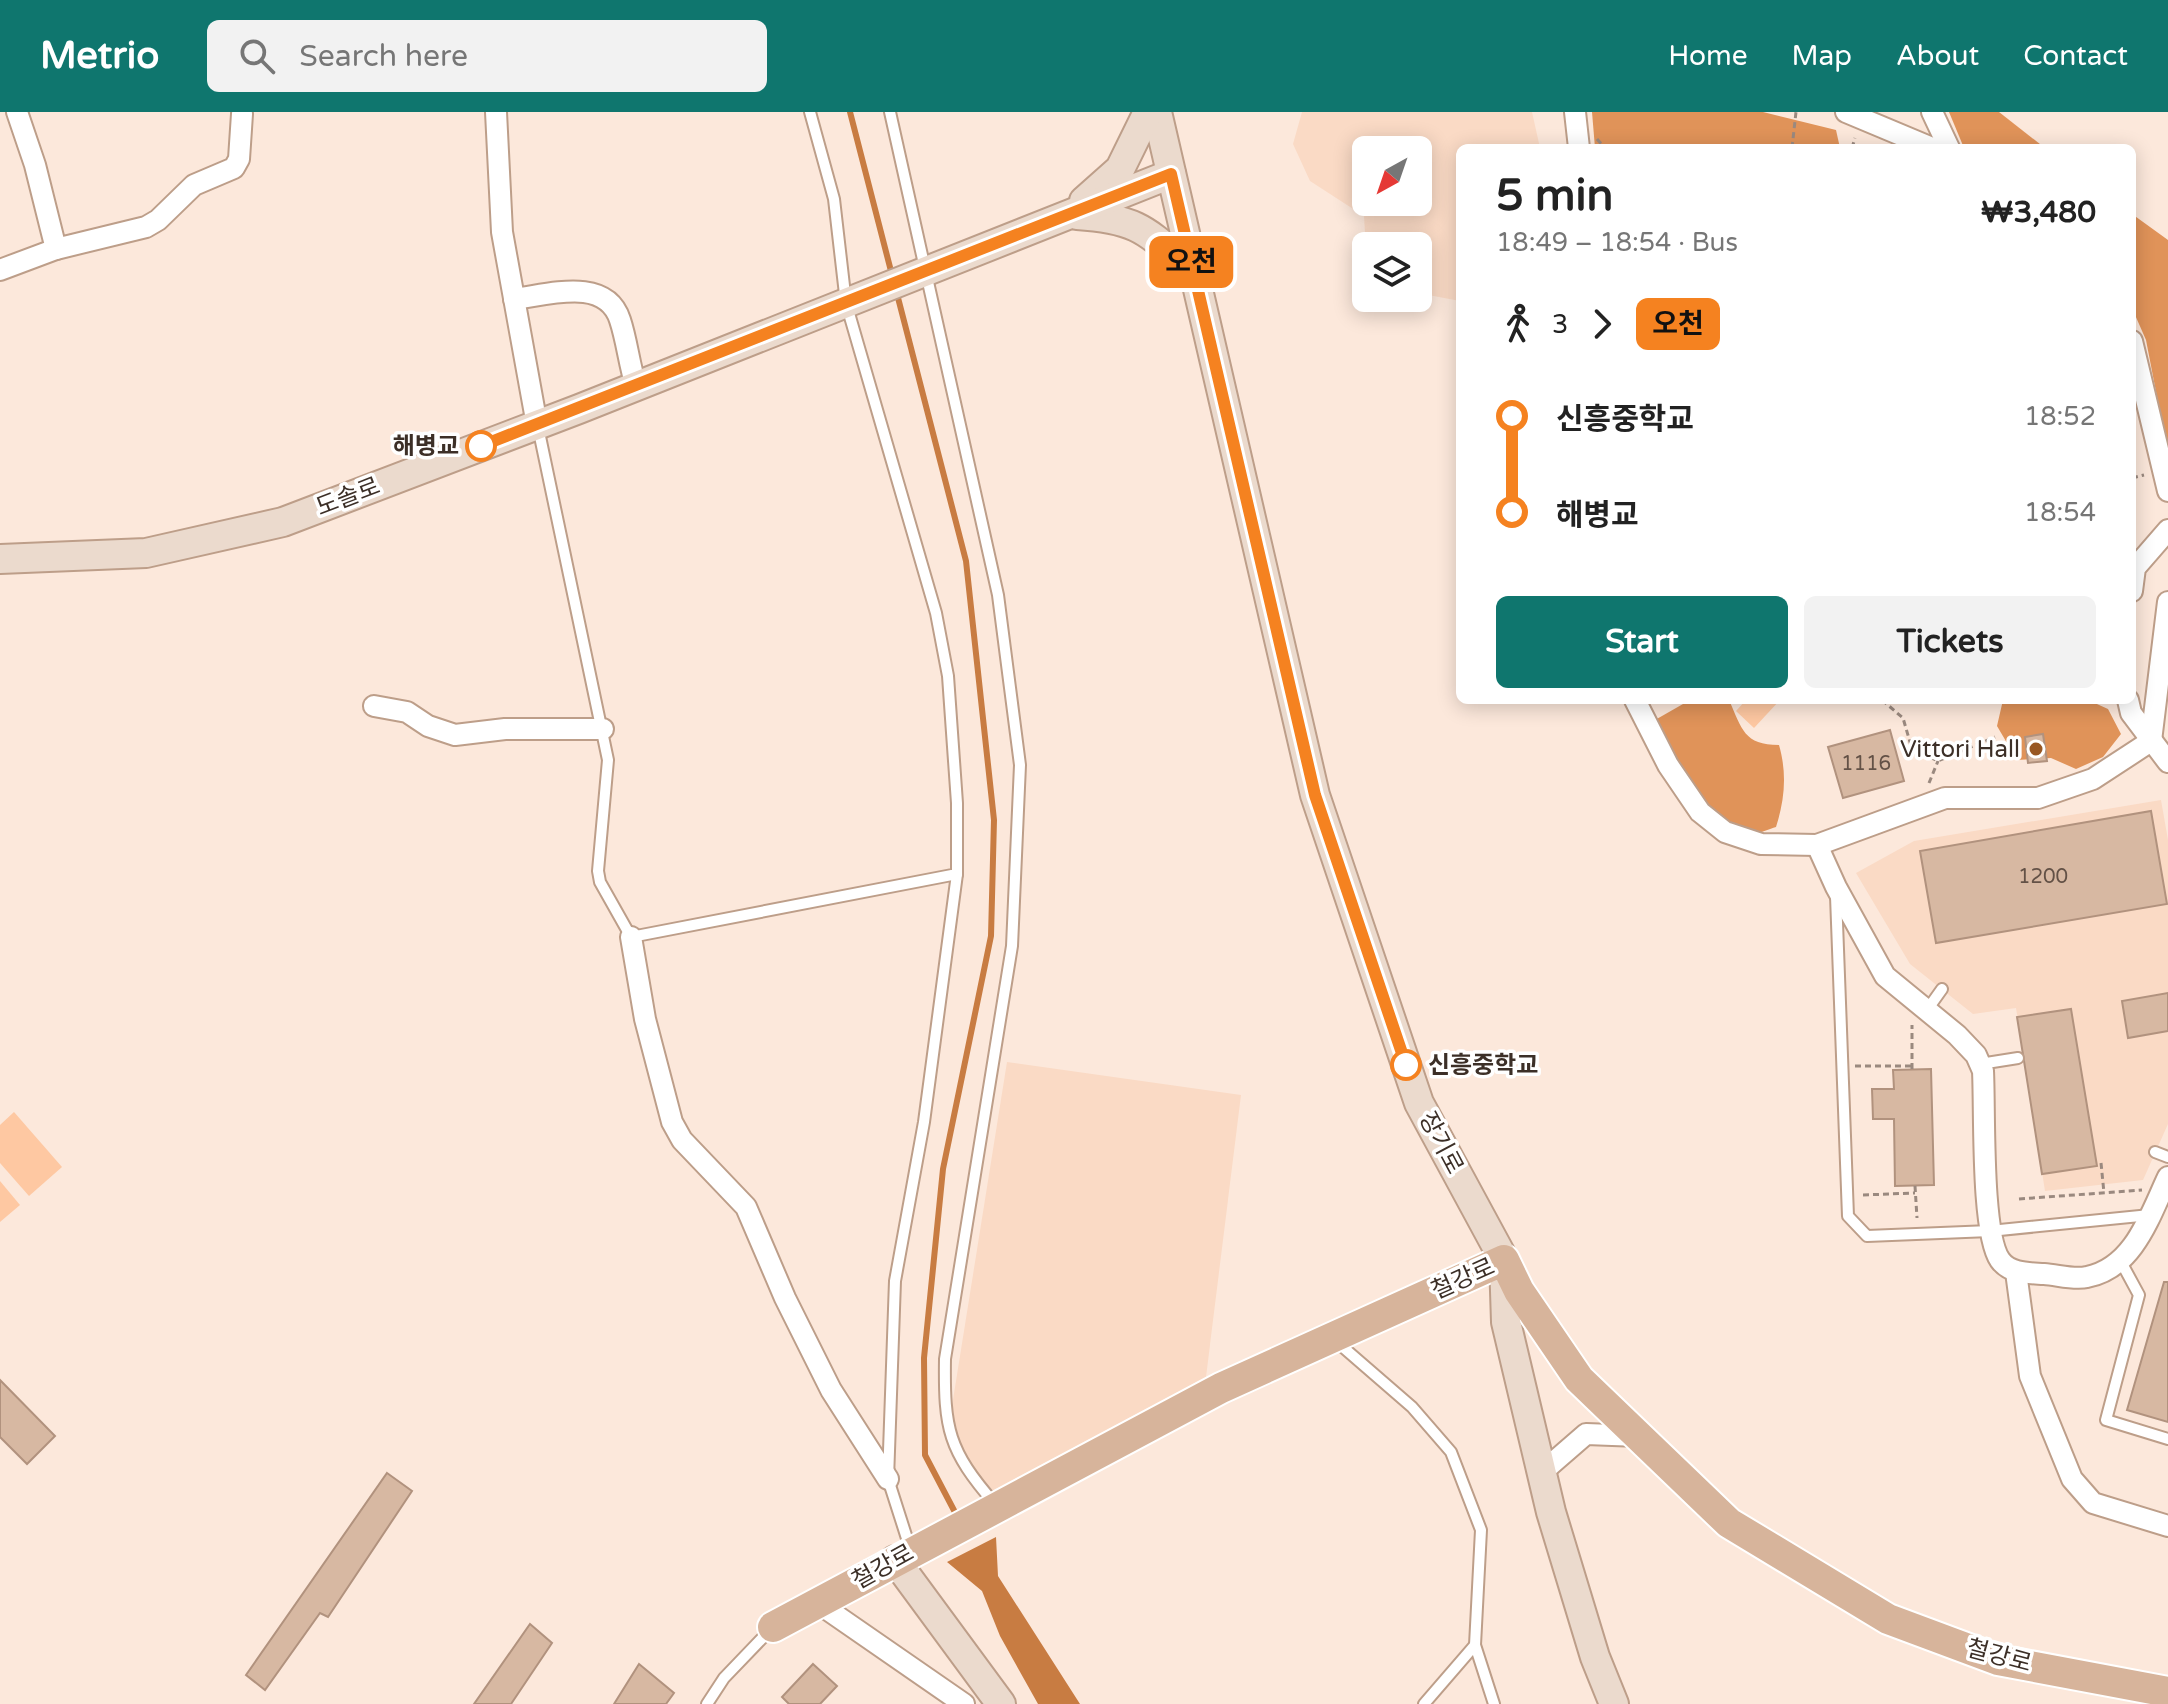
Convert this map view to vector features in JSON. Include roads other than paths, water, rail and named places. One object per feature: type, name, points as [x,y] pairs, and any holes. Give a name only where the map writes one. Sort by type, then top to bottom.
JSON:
[{"type":"main road","points":[[1068,214],[1120,169],[1148,112]]},
{"type":"main road","name":"장기로","points":[[1157,112],[1315,795],[1419,1103],[1504,1260],[1506,1322],[1541,1473],[1595,1657],[1614,1704]]},
{"type":"main road","name":"도솔로","points":[[0,559],[146,553],[283,522],[1171,174]]},
{"type":"main road","points":[[1068,214],[1117,218],[1132,223],[1194,272]]},
{"type":"main road","name":"철강로","points":[[773,1627],[910,1551],[1221,1388],[1504,1260],[1519,1291],[1579,1379],[1729,1523],[1888,1619],[1998,1660],[2168,1692]]},
{"type":"main road","points":[[910,1551],[1001,1704]]},
{"type":"street","points":[[17,112],[35,165],[56,249]]},
{"type":"street","points":[[496,112],[498,198],[537,425]]},
{"type":"street","points":[[1575,112],[1579,144]]},
{"type":"street","points":[[1846,112],[1922,144]]},
{"type":"street","points":[[1932,112],[1947,144]]},
{"type":"street","points":[[0,270],[56,249],[146,227],[158,220],[194,185],[234,168],[239,159],[245,113]]},
{"type":"street","points":[[514,299],[590,292],[606,299],[621,321],[624,349],[636,386]]},
{"type":"street","points":[[2136,357],[2168,487]]},
{"type":"street","points":[[2136,567],[2168,530]]},
{"type":"street","points":[[1637,704],[1668,765],[1700,812],[1725,832],[1761,844],[1817,845],[1945,798],[2038,798],[2093,779],[2151,741],[2168,602]]},
{"type":"street","points":[[2129,704],[2131,713],[2168,762]]},
{"type":"street","points":[[374,706],[407,712],[428,726],[455,735],[505,729],[603,729]]},
{"type":"street","points":[[1817,845],[1836,887],[1885,976],[1957,1035],[1980,1064],[1983,1071],[1990,1231],[2000,1260],[2016,1272],[2084,1278],[2108,1271],[2132,1247],[2166,1183]]},
{"type":"street","points":[[631,937],[645,1019],[672,1122],[682,1140],[746,1207],[785,1298],[831,1390],[888,1479]]},
{"type":"street","points":[[2016,1272],[2030,1376],[2072,1479],[2093,1503],[2168,1526]]},
{"type":"street","points":[[1541,1473],[1586,1434],[1639,1436]]},
{"type":"street","points":[[818,1603],[964,1704]]},
{"type":"lane","points":[[810,112],[834,199],[854,300],[936,613],[948,676],[957,803],[957,874],[924,1122],[895,1281],[888,1479],[910,1551]]},
{"type":"lane","points":[[890,112],[920,274],[998,595],[1020,765],[1012,946],[945,1359],[946,1426],[965,1468],[994,1508]]},
{"type":"lane","points":[[537,425],[608,760],[598,871],[600,882],[631,937],[957,874]]},
{"type":"lane","points":[[1836,887],[1848,1216],[1867,1236],[1990,1231],[2152,1214]]},
{"type":"lane","points":[[1927,1010],[1942,989]]},
{"type":"lane","points":[[1980,1064],[2018,1058]]},
{"type":"lane","points":[[2155,1152],[2168,1157]]},
{"type":"lane","points":[[2120,1260],[2139,1295],[2106,1420],[2168,1439]]},
{"type":"lane","points":[[1332,1338],[1412,1407],[1451,1452],[1481,1530],[1475,1645],[1494,1704]]},
{"type":"lane","points":[[707,1704],[724,1678],[773,1627]]},
{"type":"lane","points":[[1424,1704],[1475,1645]]},
{"type":"waterway","points":[[850,112],[892,275]]},
{"type":"waterway","points":[[896,290],[966,561],[994,820],[991,936],[943,1169],[924,1358],[925,1455],[958,1518]]},
{"type":"place","name":"해병교","points":[[481,446]]},
{"type":"place","name":"Vittori Hall","points":[[2036,749]]},
{"type":"place","name":"신흥중학교","points":[[1406,1065]]}]
